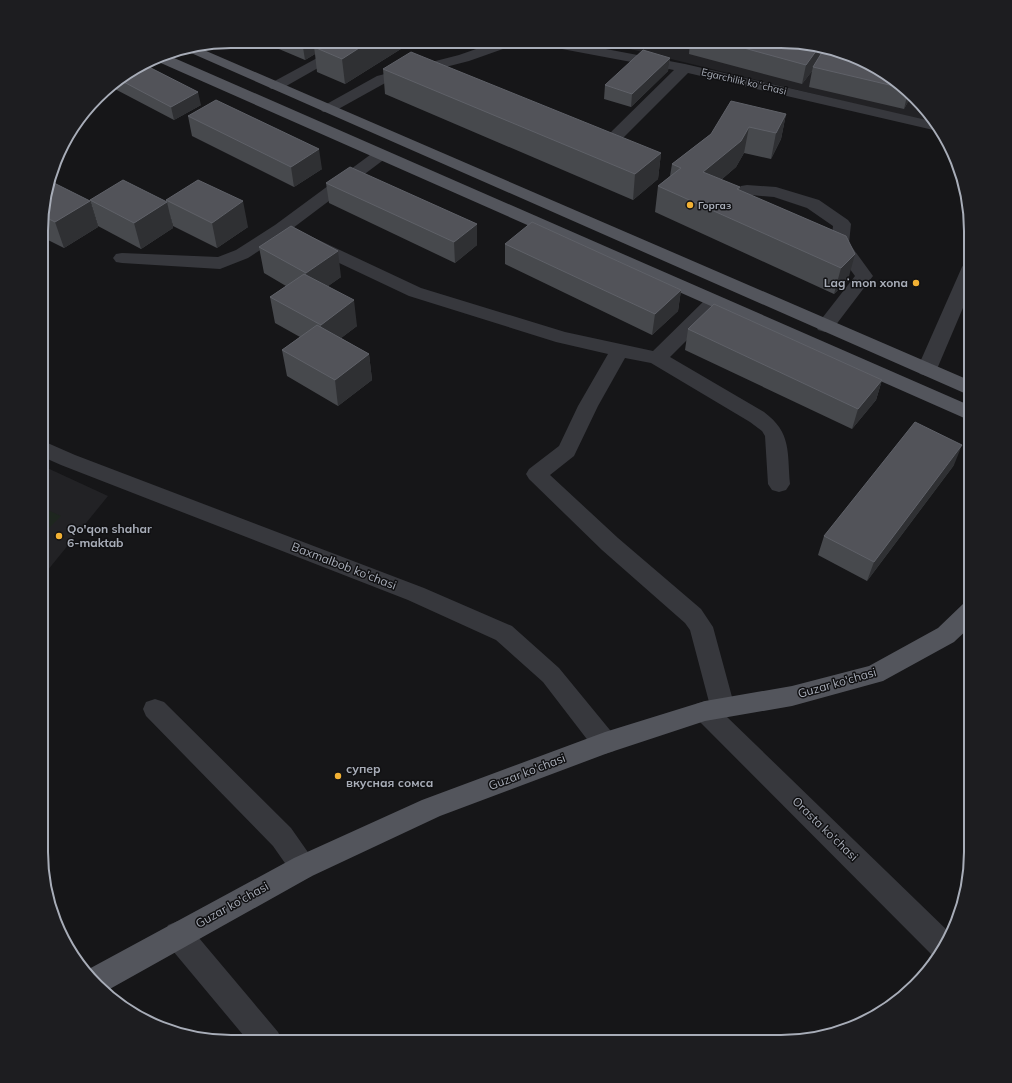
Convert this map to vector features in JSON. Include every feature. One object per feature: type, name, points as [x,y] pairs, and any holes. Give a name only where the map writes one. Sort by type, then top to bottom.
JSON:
[{"type":"main road","points":[[197,52],[964,386]]},
{"type":"main road","points":[[166,60],[964,411]]},
{"type":"main road","name":"Guzar ko'chasi","points":[[99,979],[303,867],[431,808],[605,743],[714,710],[792,696],[875,674],[946,635],[964,618]]},
{"type":"street","points":[[276,86],[344,48]]},
{"type":"street","points":[[328,109],[382,79],[464,58],[492,48]]},
{"type":"street","name":"Egarchilik koʻchasi","points":[[578,48],[685,68],[930,126]]},
{"type":"street","points":[[618,134],[685,68]]},
{"type":"street","points":[[122,258],[220,263],[242,254],[281,229],[380,155]]},
{"type":"street","points":[[768,218],[746,209],[736,198],[747,190],[776,192],[813,204],[842,224],[840,243]]},
{"type":"street","points":[[281,229],[415,292],[563,338],[657,358],[769,426],[774,436],[779,484]]},
{"type":"street","points":[[819,236],[840,243],[864,276],[826,326]]},
{"type":"street","points":[[927,369],[964,283]]},
{"type":"street","points":[[657,358],[714,302]]},
{"type":"street","points":[[620,350],[588,406],[567,451],[536,474],[701,627],[714,710]]},
{"type":"street","name":"Baxmalbob ko'chasi","points":[[48,450],[68,460],[416,594],[504,633],[551,675],[605,743]]},
{"type":"street","points":[[155,709],[282,837],[303,867]]},
{"type":"street","name":"Orasta ko'chasi","points":[[714,710],[939,942]]},
{"type":"street","points":[[178,935],[262,1035]]},
{"type":"shaded area","points":[[626,48],[793,48],[828,54],[862,67],[883,79],[902,93],[919,110],[927,122]]},
{"type":"shaded area","name":"Qo'qon shahar 6-maktab","points":[[48,468],[108,496],[48,570]]},
{"type":"shaded area","points":[[48,510],[61,516],[48,529]]},
{"type":"building","points":[[316,48],[359,48],[342,59]]},
{"type":"building","points":[[744,48],[793,48],[816,52],[806,65]]},
{"type":"building","points":[[643,50],[670,58],[632,94],[605,85]]},
{"type":"building","points":[[411,52],[661,153],[635,174],[383,69]]},
{"type":"building","points":[[822,53],[828,54],[862,67],[891,85],[813,67]]},
{"type":"building","points":[[150,67],[198,92],[171,107],[125,82]]},
{"type":"building","points":[[216,100],[319,149],[291,167],[188,116]]},
{"type":"building","points":[[731,101],[786,114],[776,133],[749,127],[741,141],[703,172],[740,187],[737,189],[846,236],[855,254],[841,268],[658,186],[681,168],[672,164],[711,134]]},
{"type":"building","points":[[350,167],[477,224],[454,242],[326,183]]},
{"type":"building","points":[[123,180],[167,202],[134,223],[90,200]]},
{"type":"building","points":[[198,180],[243,201],[212,223],[166,200]]},
{"type":"building","points":[[54,183],[90,201],[55,222],[48,219]]},
{"type":"building","points":[[532,222],[681,290],[655,314],[505,244]]},
{"type":"building","points":[[291,226],[338,251],[306,273],[259,247]]},
{"type":"building","points":[[304,274],[354,300],[321,325],[270,297]]},
{"type":"building","points":[[714,304],[882,380],[858,409],[688,329]]},
{"type":"building","points":[[317,325],[369,354],[335,380],[282,350]]},
{"type":"building","points":[[915,422],[962,445],[874,562],[824,536]]},
{"type":"place","name":"Горгаз","points":[[690,205]]},
{"type":"place","name":"Lagʻmon xona","points":[[916,283]]},
{"type":"place","name":"Qo'qon shahar 6-maktab","points":[[59,536]]},
{"type":"place","name":"супер вкусная сомса","points":[[338,776]]}]
